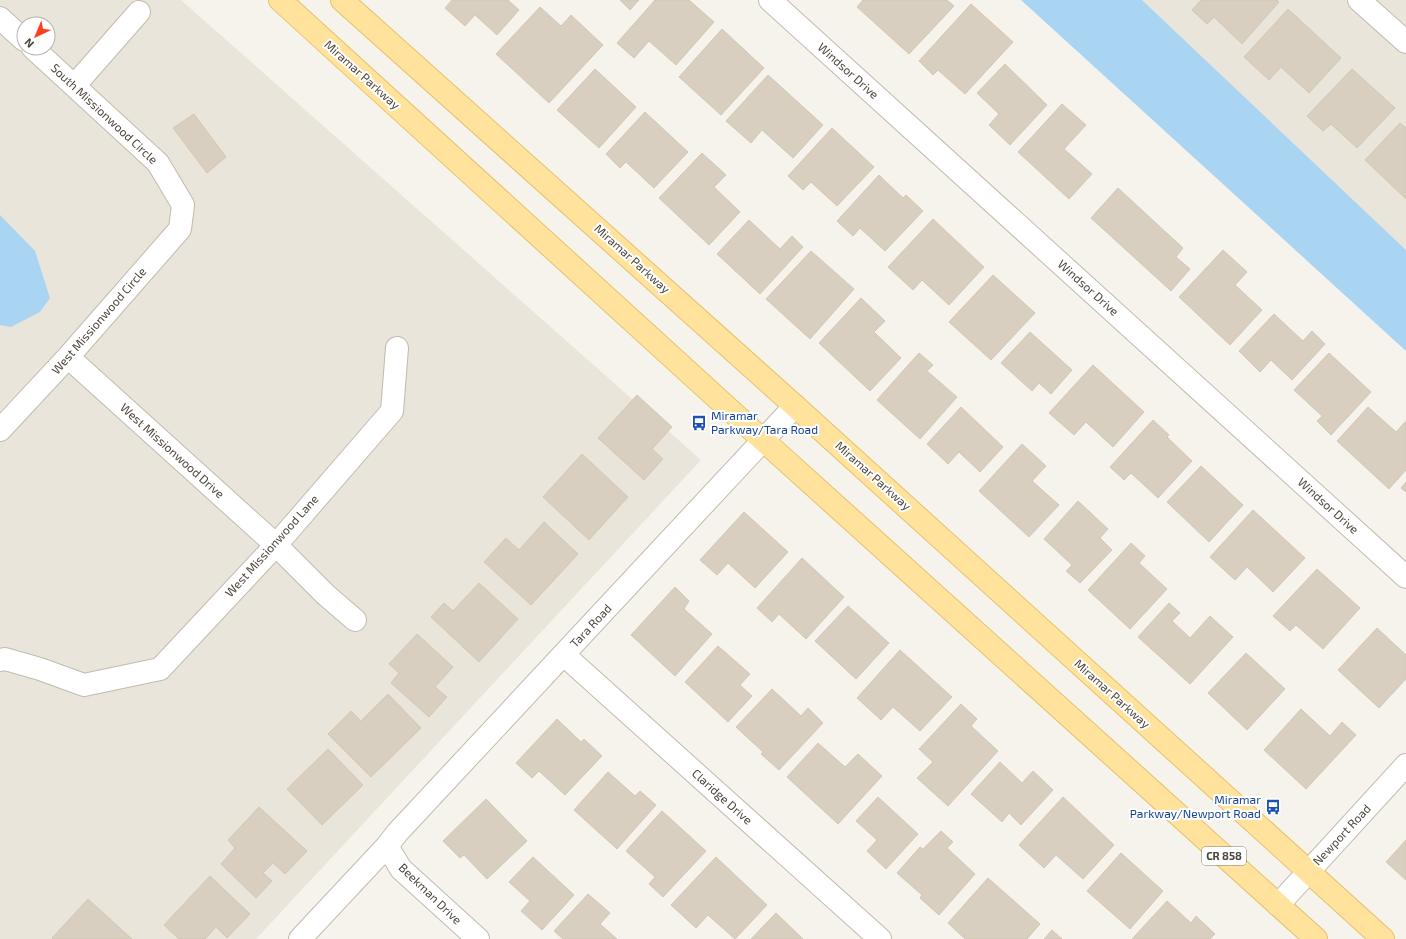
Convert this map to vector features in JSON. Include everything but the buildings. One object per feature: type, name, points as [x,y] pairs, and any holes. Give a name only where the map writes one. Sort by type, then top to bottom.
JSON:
[{"type":"main road","name":"Miramar Parkway","points":[[280,0],[763,440],[1316,939]]},
{"type":"main road","name":"Miramar Parkway","points":[[342,0],[795,406],[1383,939]]},
{"type":"street","points":[[0,4],[4,0]]},
{"type":"street","name":"Windsor Drive","points":[[770,0],[1406,577]]},
{"type":"street","points":[[1359,0],[1406,42]]},
{"type":"street","points":[[75,85],[139,12]]},
{"type":"street","points":[[0,18],[16,33]]},
{"type":"street","name":"South Missionwood Circle","points":[[42,56],[158,163],[183,205]]},
{"type":"street","name":"West Missionwood Circle","points":[[0,430],[68,357],[180,229],[183,205]]},
{"type":"street","name":"West Missionwood Lane","points":[[0,660],[4,658],[84,685],[160,669],[276,545],[392,411],[397,348]]},
{"type":"street","name":"West Missionwood Drive","points":[[68,357],[276,545],[326,595],[355,620]]},
{"type":"street","name":"Tara Road","points":[[300,939],[795,406]]},
{"type":"street","name":"Claridge Drive","points":[[564,655],[880,939]]},
{"type":"street","name":"Newport Road","points":[[1278,905],[1406,765]]},
{"type":"street","name":"Beekman Drive","points":[[387,846],[401,869],[478,939]]},
{"type":"shaded area","points":[[0,0],[181,0],[701,460],[256,939],[0,939]]},
{"type":"shaded area","points":[[1142,0],[1406,0],[1406,250]]},
{"type":"water","points":[[1021,0],[1142,0],[1406,250],[1406,351]]},
{"type":"water","points":[[0,215],[35,251],[50,298],[40,312],[11,327],[0,325]]},
{"type":"place","name":"Miramar Parkway/Tara Road","points":[[699,423]]},
{"type":"place","name":"Miramar Parkway/Newport Road","points":[[1273,807]]}]
